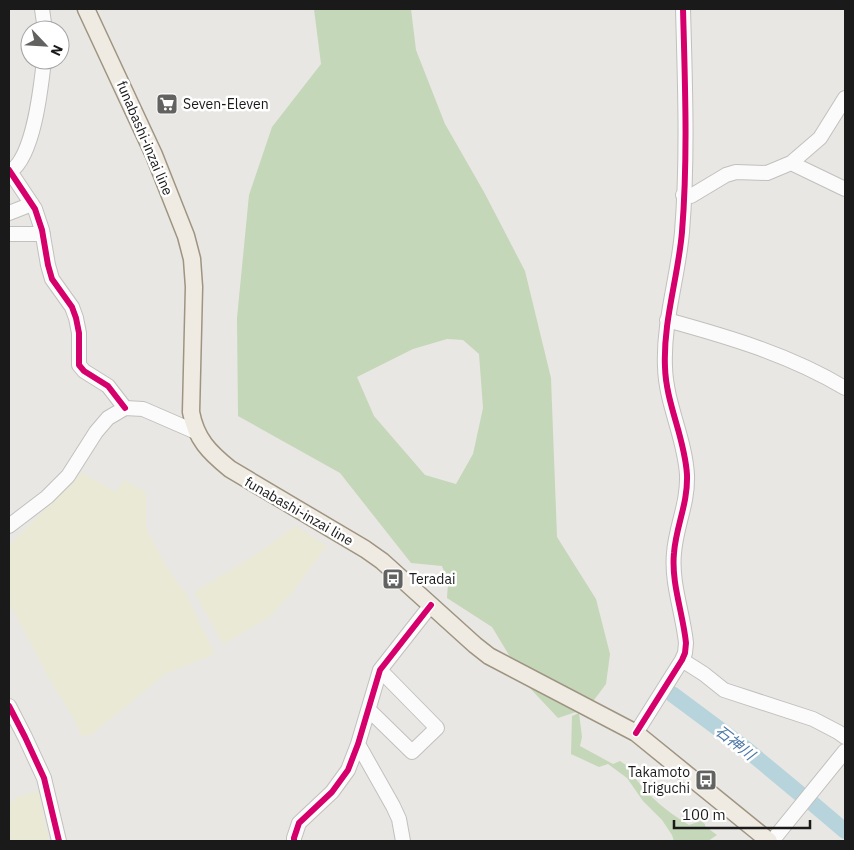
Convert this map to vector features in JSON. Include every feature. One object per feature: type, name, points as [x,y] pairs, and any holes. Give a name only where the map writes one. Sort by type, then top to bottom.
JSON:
[{"type":"main road","name":"funabashi-inzai line","points":[[86,9],[154,155],[186,236],[192,259],[194,287],[191,412],[196,432],[200,439],[215,457],[230,469],[365,549],[396,572],[430,605],[489,656],[636,733],[770,841]]},
{"type":"street","points":[[636,733],[682,660],[686,643],[673,567],[674,550],[686,496],[687,473],[665,369],[667,320],[682,232],[686,116],[683,9]]},
{"type":"street","points":[[43,70],[34,125],[25,152],[16,167],[10,171],[32,204],[43,234],[52,279],[72,307],[76,318],[79,333],[79,365],[84,371],[108,386],[125,408]]},
{"type":"street","points":[[683,195],[692,196],[736,172],[767,174],[791,163],[820,138],[845,98]]},
{"type":"street","points":[[791,163],[845,189]]},
{"type":"street","points":[[9,212],[32,204]]},
{"type":"street","points":[[9,234],[43,234]]},
{"type":"street","points":[[667,320],[722,335],[775,353],[845,388]]},
{"type":"street","points":[[9,526],[47,497],[68,476],[96,432],[108,418],[125,408],[142,409],[196,432]]},
{"type":"street","points":[[294,841],[299,823],[332,792],[348,770],[369,710],[380,670],[430,605]]},
{"type":"street","points":[[682,660],[724,690],[813,719],[845,737]]},
{"type":"street","points":[[369,710],[412,752],[437,728],[380,670]]},
{"type":"street","points":[[9,706],[44,778],[59,841]]},
{"type":"street","points":[[358,744],[399,818],[403,841]]},
{"type":"street","points":[[770,841],[845,751]]},
{"type":"green space","points":[[314,9],[411,9],[416,50],[445,124],[484,192],[525,271],[551,378],[557,537],[596,599],[610,654],[606,684],[588,708],[558,718],[527,685],[492,627],[447,598],[448,582],[442,566],[411,563],[340,473],[238,416],[237,318],[249,195],[272,127],[321,64]],"holes":[[[447,339],[463,340],[479,354],[483,408],[473,454],[456,484],[425,475],[374,416],[357,377],[413,349]]]},
{"type":"green space","points":[[82,473],[116,492],[124,480],[146,492],[146,528],[166,566],[186,594],[215,654],[167,673],[92,734],[82,737],[73,717],[50,680],[9,603],[9,547]]},
{"type":"green space","points":[[295,526],[327,546],[291,594],[269,618],[223,644],[194,592],[258,553]]},
{"type":"green space","points":[[579,713],[582,737],[580,746],[613,764],[620,761],[636,772],[635,778],[666,810],[689,825],[701,821],[717,835],[708,841],[674,841],[662,820],[643,801],[627,778],[608,764],[599,767],[571,754],[572,716]]},
{"type":"green space","points":[[38,791],[49,841],[9,841],[9,804],[17,797]]},
{"type":"waterway","name":"石神川","points":[[672,694],[746,749],[799,793]]},
{"type":"waterway","name":"石神川","points":[[812,803],[845,831]]},
{"type":"cycle path","points":[[636,733],[682,660],[686,643],[674,576],[675,543],[686,496],[686,461],[666,381],[665,367],[666,333],[680,249],[684,204],[686,121],[683,9]]},
{"type":"cycle path","points":[[9,170],[35,209],[42,230],[52,279],[72,307],[76,318],[79,333],[79,365],[84,371],[108,386],[125,408]]},
{"type":"cycle path","points":[[294,841],[299,823],[332,792],[348,770],[358,744],[380,670],[431,605]]},
{"type":"cycle path","points":[[9,706],[44,778],[59,841]]},
{"type":"place","name":"Seven-Eleven","points":[[167,104]]},
{"type":"place","name":"Teradai","points":[[393,579]]},
{"type":"place","name":"Takamoto Iriguchi","points":[[706,780]]}]
